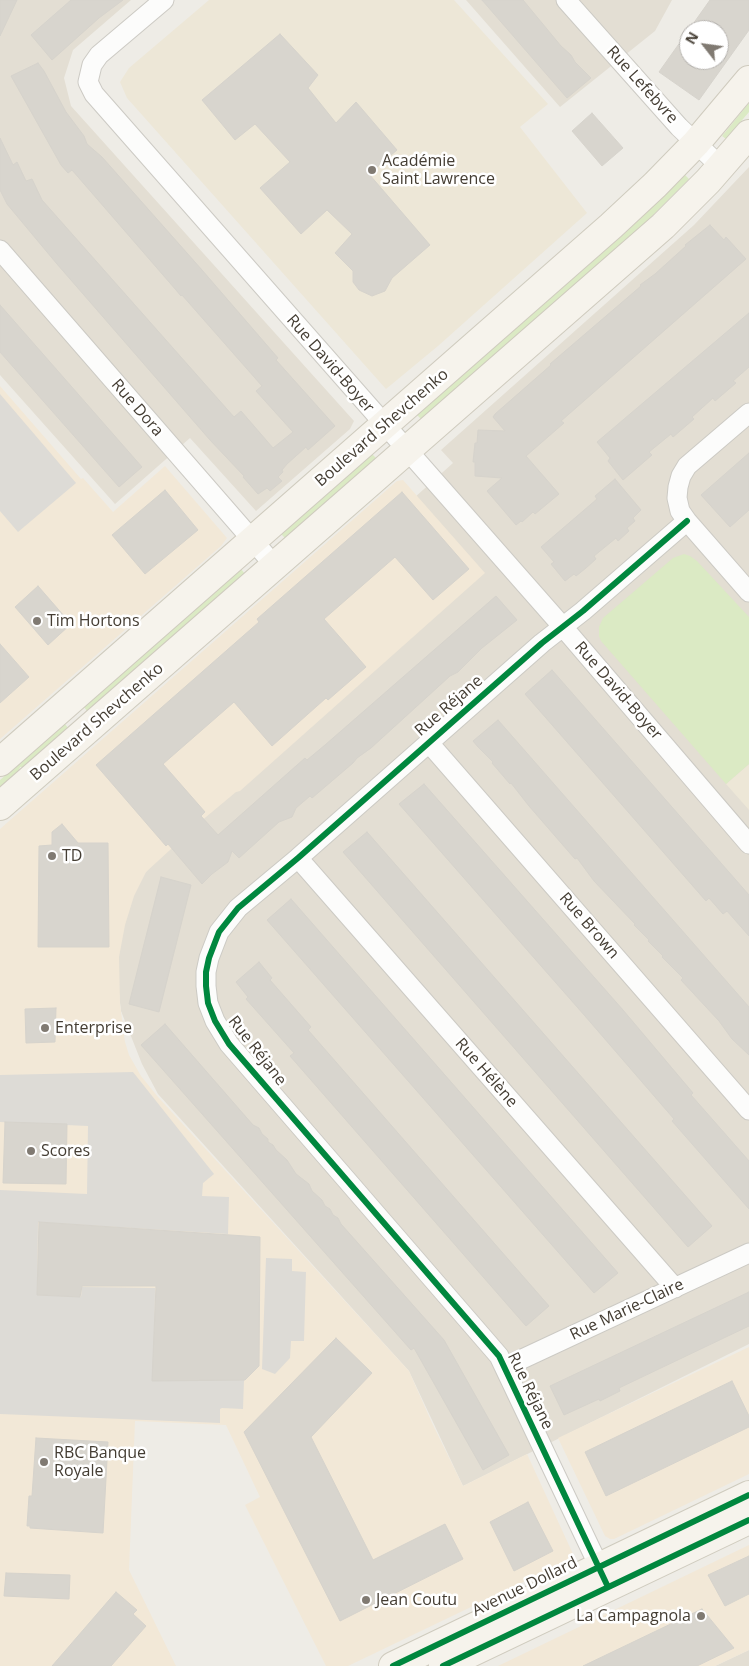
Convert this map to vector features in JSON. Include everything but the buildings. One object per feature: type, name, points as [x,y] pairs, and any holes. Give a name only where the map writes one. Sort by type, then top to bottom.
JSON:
[{"type":"street","name":"Rue David-Boyer","points":[[164,0],[99,55],[92,65],[88,82],[94,94],[406,451],[563,627],[749,844]]},
{"type":"street","name":"Rue Lefebvre","points":[[568,1],[696,143],[721,167]]},
{"type":"street","name":"Boulevard Shevchenko","points":[[0,762],[655,186],[696,143],[749,80]]},
{"type":"street","name":"Boulevard Shevchenko","points":[[0,806],[663,226],[721,167],[749,134]]},
{"type":"street","name":"Rue Dora","points":[[0,250],[275,566]]},
{"type":"street","points":[[749,413],[687,466],[678,487],[677,498],[680,511],[687,521],[749,592]]},
{"type":"street","name":"Rue Réjane","points":[[604,1577],[505,1367],[492,1345],[229,1044],[215,1021],[208,1002],[206,986],[209,958],[218,932],[238,908],[298,858],[538,647],[687,521]]},
{"type":"street","name":"Rue Brown","points":[[428,743],[749,1110]]},
{"type":"street","name":"Rue Hélène","points":[[298,858],[675,1288]]},
{"type":"street","name":"Rue Marie-Claire","points":[[505,1367],[749,1253]]},
{"type":"street","name":"Avenue Dollard","points":[[443,1666],[749,1495]]},
{"type":"street","name":"Avenue Dollard","points":[[393,1666],[604,1577],[749,1520]]},
{"type":"shaded area","points":[[0,0],[131,0],[73,50],[64,78],[71,106],[354,421],[350,429],[256,511],[190,438],[115,504],[0,375]]},
{"type":"shaded area","name":"Académie Saint Lawrence","points":[[209,0],[454,0],[548,104],[520,127],[587,213],[438,346],[386,389],[127,98],[120,82],[129,68]]},
{"type":"shaded area","points":[[466,0],[672,0],[655,31],[560,107]]},
{"type":"shaded area","points":[[749,167],[749,1344],[463,1486],[409,1371],[158,1094],[142,1064],[121,1011],[118,985],[119,935],[135,887],[414,498],[453,463],[441,450],[694,225]]},
{"type":"shaded area","points":[[0,386],[81,479],[83,478],[113,512],[165,466],[227,538],[221,546],[0,739]]},
{"type":"shaded area","points":[[0,394],[76,483],[18,532],[0,511]]},
{"type":"shaded area","points":[[403,480],[485,573],[240,791],[236,792],[206,817],[146,872],[134,896],[125,925],[119,957],[120,1004],[125,1042],[129,1055],[141,1076],[158,1097],[409,1371],[463,1486],[527,1454],[573,1554],[569,1560],[348,1666],[326,1666],[245,1505],[260,1497],[226,1425],[135,1421],[129,1570],[176,1666],[0,1666],[0,829],[397,481]]},
{"type":"shaded area","points":[[749,764],[749,810],[726,784]]},
{"type":"shaded area","points":[[133,1072],[214,1174],[203,1183],[202,1196],[229,1197],[228,1234],[38,1222],[37,1295],[81,1297],[82,1287],[155,1288],[154,1377],[244,1380],[243,1409],[220,1409],[220,1423],[0,1414],[0,1190],[87,1194],[88,1126],[0,1122],[0,1075]]},
{"type":"shaded area","points":[[266,1258],[292,1259],[292,1271],[306,1272],[304,1341],[291,1341],[290,1358],[275,1374],[262,1369]]},
{"type":"shaded area","points":[[749,1347],[749,1474],[614,1539],[605,1536],[558,1438]]},
{"type":"shaded area","points":[[749,1545],[749,1650],[715,1666],[498,1666]]},
{"type":"shaded area","points":[[749,1650],[749,1666],[715,1666]]},
{"type":"green space","points":[[749,103],[749,112],[726,139],[722,136]]},
{"type":"green space","points":[[685,175],[689,179],[642,226],[421,419],[417,415],[624,234]]},
{"type":"green space","points":[[372,454],[376,458],[285,538],[281,534]]},
{"type":"green space","points":[[684,554],[697,561],[749,617],[749,764],[726,784],[601,641],[599,636],[599,627],[603,618],[673,558]]},
{"type":"green space","points":[[241,569],[245,574],[87,711],[84,707]]},
{"type":"green space","points":[[65,724],[68,728],[23,767],[20,767],[0,787],[0,780]]},
{"type":"cycle path","points":[[608,1587],[499,1356],[229,1044],[215,1021],[208,1003],[206,972],[219,932],[238,908],[298,858],[542,643],[583,611],[687,521]]},
{"type":"cycle path","points":[[393,1666],[749,1495]]},
{"type":"cycle path","points":[[443,1666],[749,1520]]},
{"type":"place","name":"Académie Saint Lawrence","points":[[372,170]]},
{"type":"place","name":"Tim Hortons","points":[[37,621]]},
{"type":"place","name":"TD","points":[[52,856]]},
{"type":"place","name":"Enterprise","points":[[45,1028]]},
{"type":"place","name":"Scores","points":[[31,1151]]},
{"type":"place","name":"RBC Banque Royale","points":[[44,1462]]},
{"type":"place","name":"Jean Coutu","points":[[366,1600]]},
{"type":"place","name":"La Campagnola","points":[[701,1616]]}]
